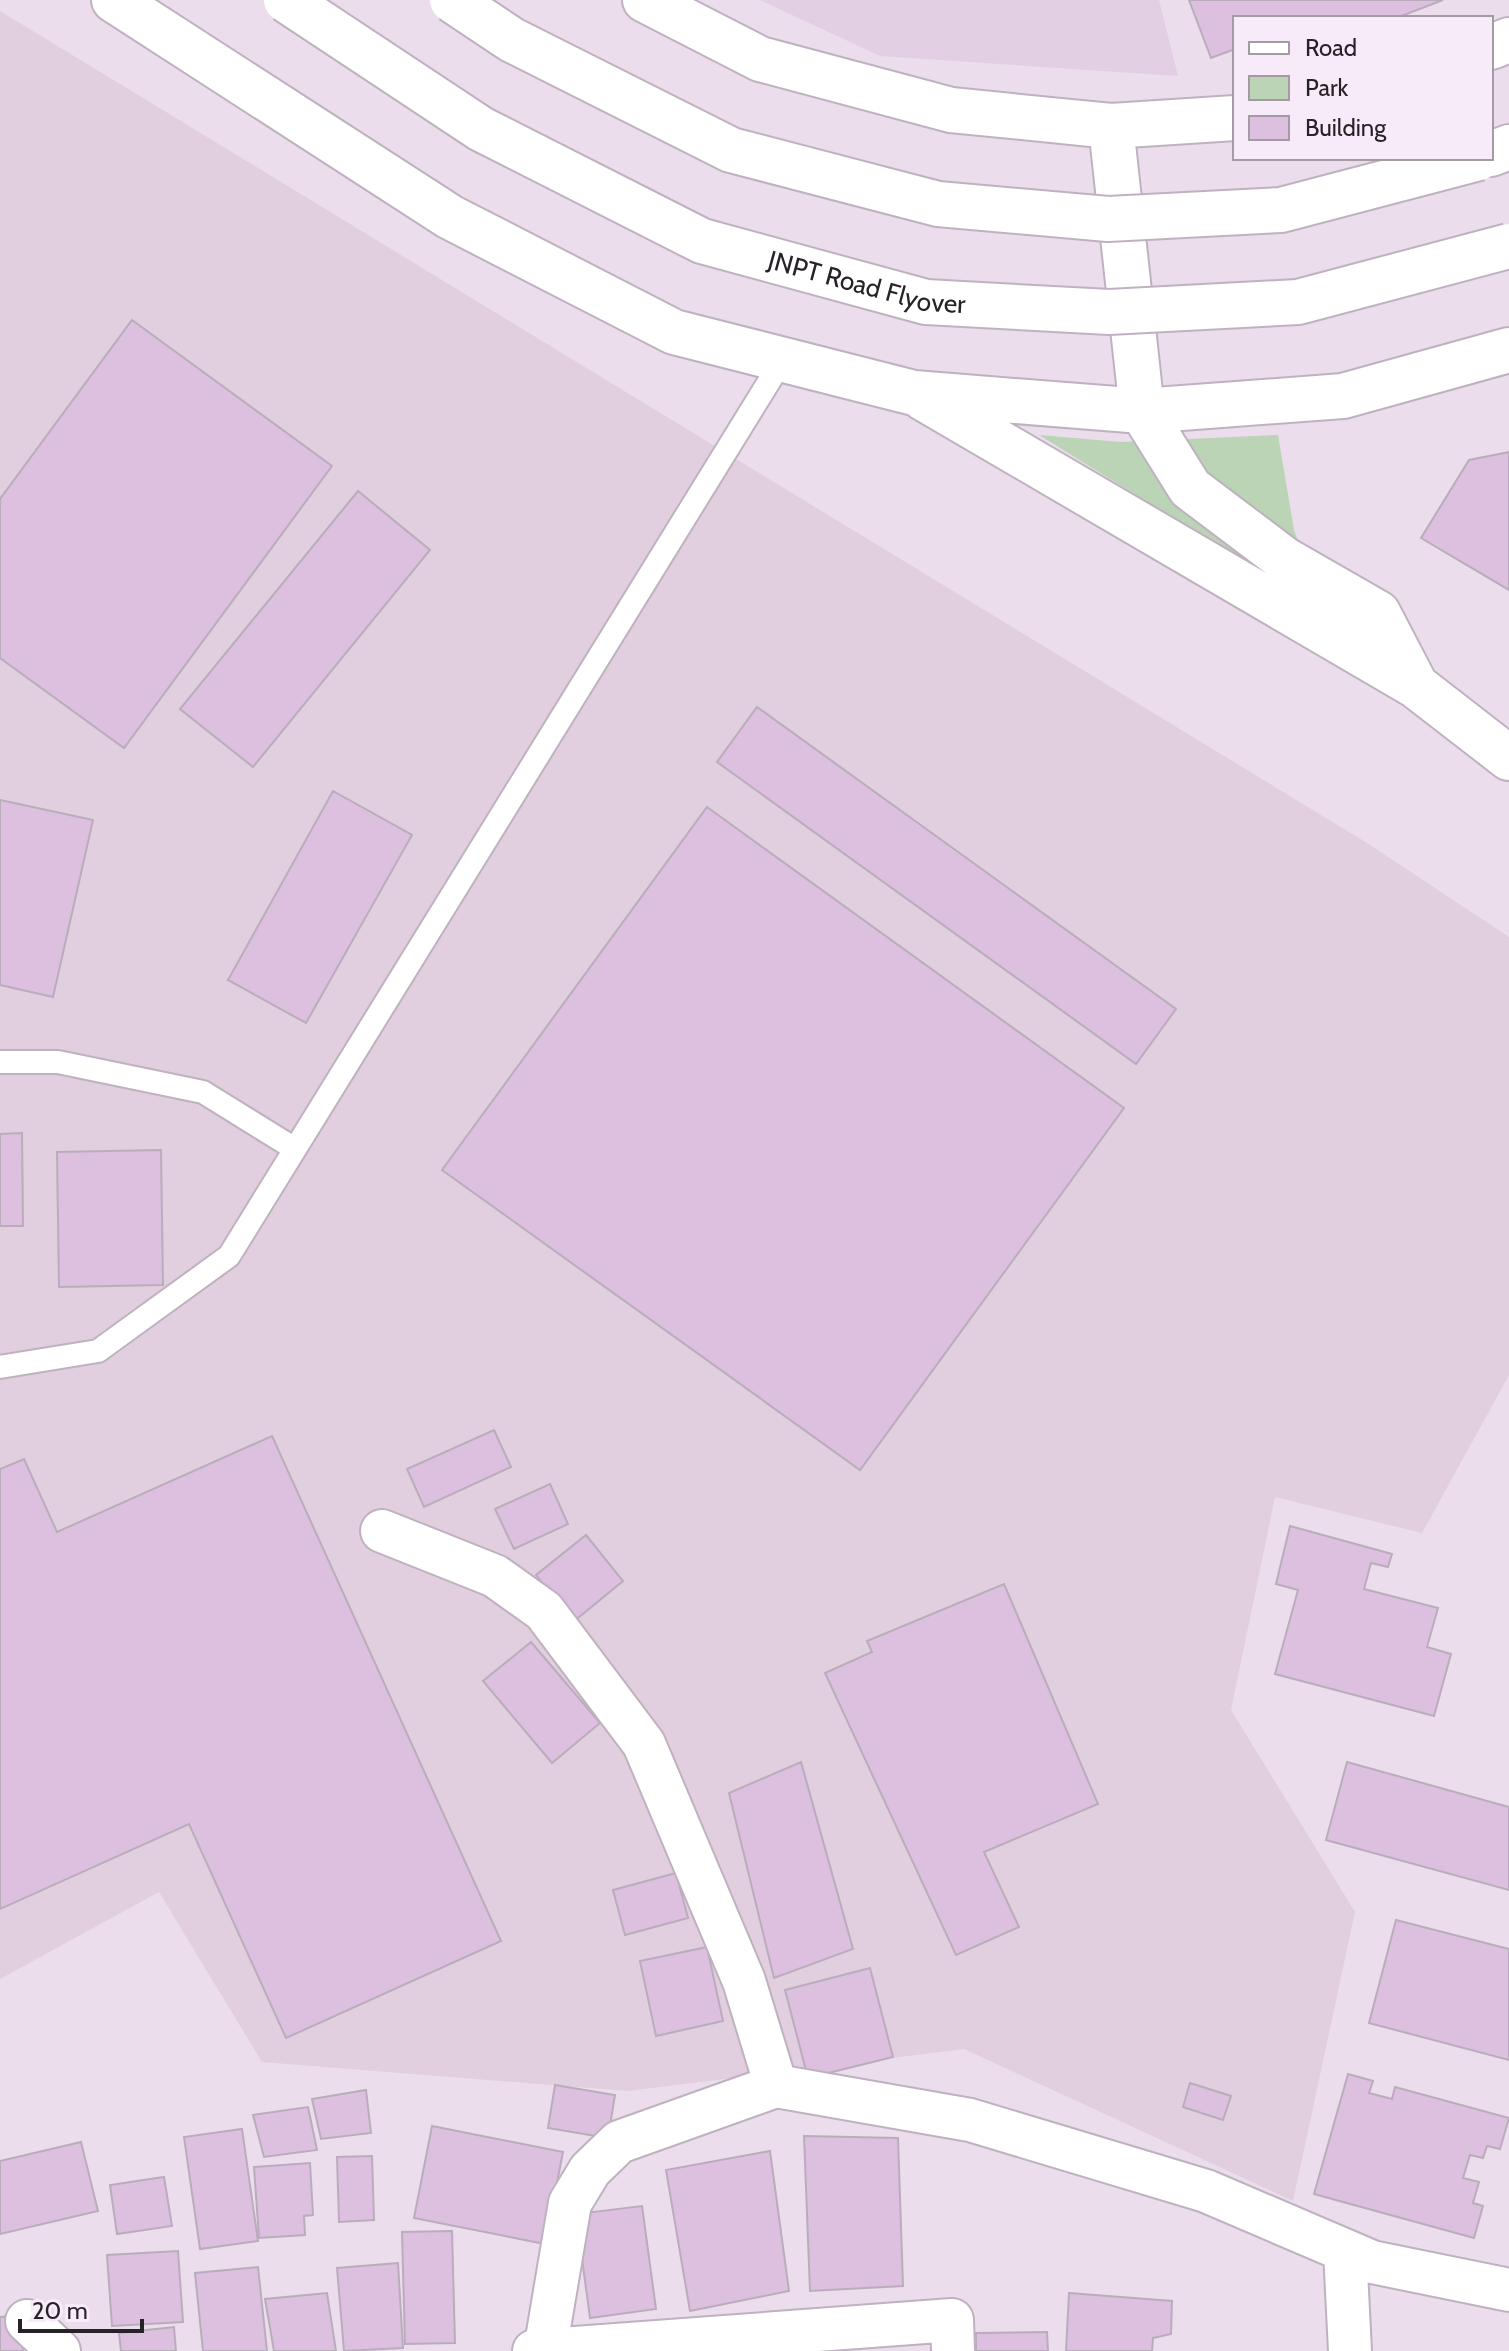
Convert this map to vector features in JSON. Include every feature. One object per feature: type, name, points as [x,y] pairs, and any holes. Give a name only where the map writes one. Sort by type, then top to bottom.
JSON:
[{"type":"highway","points":[[114,0],[450,217],[674,332],[914,393],[1142,411],[1343,396],[1503,357]]},
{"type":"highway","name":"JNPT Road Flyover","points":[[286,0],[481,129],[702,241],[926,302],[1109,312],[1298,302],[1509,246]]},
{"type":"highway","points":[[452,0],[512,40],[731,150],[938,204],[1108,219],[1281,210],[1471,160]]},
{"type":"highway","points":[[645,0],[760,59],[951,110],[1111,126],[1233,118]]},
{"type":"highway","points":[[1111,126],[1142,411],[1190,488],[1284,559],[1378,613],[1416,686]]},
{"type":"highway","points":[[914,393],[1416,686],[1509,758]]},
{"type":"street","points":[[382,1531],[495,1576],[544,1611],[644,1744],[744,1981],[776,2086]]},
{"type":"street","points":[[545,2351],[570,2203],[590,2170],[619,2142],[776,2086],[970,2120],[1206,2191],[1372,2262],[1509,2290]]},
{"type":"street","points":[[1345,2251],[1350,2351]]},
{"type":"street","points":[[534,2351],[952,2320],[953,2351]]},
{"type":"street","points":[[27,2321],[59,2351]]},
{"type":"lane","points":[[0,1367],[98,1351],[229,1256],[783,359]]},
{"type":"lane","points":[[0,1062],[58,1062],[203,1092],[295,1149]]},
{"type":"shaded area","points":[[760,0],[1159,0],[1178,76],[880,56]]},
{"type":"shaded area","points":[[0,11],[1367,843],[1509,937],[1509,1375],[1422,1533],[1275,1497],[1231,1710],[1355,1912],[1293,2201],[964,2049],[628,2091],[262,2062],[159,1892],[0,1979]]},
{"type":"green space","points":[[1039,435],[1121,442],[1278,435],[1294,530],[1324,611]]},
{"type":"building","points":[[1189,0],[1443,0],[1401,16],[1233,16],[1233,50],[1211,58]]},
{"type":"building","points":[[132,320],[332,466],[124,748],[0,658],[0,499]]},
{"type":"building","points":[[1509,452],[1509,590],[1421,538],[1469,460]]},
{"type":"building","points":[[358,491],[430,550],[253,767],[180,709]]},
{"type":"building","points":[[757,707],[1176,1009],[1136,1064],[717,762]]},
{"type":"building","points":[[333,791],[412,835],[306,1023],[228,980]]},
{"type":"building","points":[[0,800],[93,820],[53,997],[0,985]]},
{"type":"building","points":[[707,807],[1124,1108],[860,1470],[442,1170]]},
{"type":"building","points":[[22,1133],[23,1226],[0,1226],[0,1134]]},
{"type":"building","points":[[161,1150],[163,1285],[59,1287],[57,1152]]},
{"type":"building","points":[[494,1430],[511,1467],[424,1507],[407,1469]]},
{"type":"building","points":[[272,1436],[501,1941],[286,2038],[189,1824],[0,1909],[0,1469],[24,1459],[57,1532]]},
{"type":"building","points":[[550,1484],[568,1524],[514,1549],[495,1509]]},
{"type":"building","points":[[1290,1526],[1392,1554],[1388,1567],[1371,1563],[1364,1589],[1438,1608],[1427,1647],[1451,1654],[1434,1716],[1275,1674],[1298,1590],[1276,1584]]},
{"type":"building","points":[[586,1535],[623,1581],[573,1622],[536,1575]]},
{"type":"building","points":[[1004,1584],[1098,1804],[984,1852],[1019,1927],[956,1955],[825,1673],[872,1652],[867,1641]]},
{"type":"building","points":[[531,1642],[600,1723],[552,1763],[483,1681]]},
{"type":"building","points":[[801,1762],[853,1949],[774,1978],[729,1793]]},
{"type":"building","points":[[1347,1762],[1509,1807],[1509,1890],[1326,1840]]},
{"type":"building","points":[[676,1873],[688,1918],[625,1935],[613,1890]]},
{"type":"building","points":[[1396,1920],[1509,1949],[1509,2060],[1369,2023]]},
{"type":"building","points":[[707,1947],[723,2021],[656,2036],[640,1961]]},
{"type":"building","points":[[870,1968],[893,2057],[808,2078],[785,1990]]},
{"type":"building","points":[[1348,2074],[1373,2081],[1369,2093],[1392,2099],[1395,2087],[1509,2118],[1500,2149],[1487,2146],[1483,2158],[1470,2155],[1463,2178],[1479,2182],[1473,2203],[1483,2206],[1474,2238],[1314,2194]]},
{"type":"building","points":[[1190,2083],[1231,2096],[1223,2120],[1183,2107]]},
{"type":"building","points":[[555,2085],[615,2095],[608,2138],[548,2128]]},
{"type":"building","points":[[366,2090],[371,2133],[321,2139],[312,2099]]},
{"type":"building","points":[[308,2107],[317,2150],[264,2157],[253,2115]]},
{"type":"building","points":[[432,2126],[563,2152],[545,2244],[414,2218]]},
{"type":"building","points":[[242,2129],[258,2241],[200,2249],[184,2137]]},
{"type":"building","points":[[804,2136],[898,2138],[903,2286],[810,2291]]},
{"type":"building","points":[[81,2142],[98,2211],[0,2234],[0,2161]]},
{"type":"building","points":[[770,2151],[789,2291],[690,2311],[666,2170]]},
{"type":"building","points":[[372,2156],[374,2220],[339,2222],[337,2157]]},
{"type":"building","points":[[310,2163],[313,2215],[304,2216],[305,2235],[259,2238],[254,2167]]},
{"type":"building","points":[[164,2177],[172,2226],[117,2234],[110,2185]]},
{"type":"building","points":[[642,2206],[656,2309],[590,2318],[576,2214]]},
{"type":"building","points":[[452,2231],[455,2343],[405,2344],[402,2232]]},
{"type":"building","points":[[178,2251],[183,2322],[112,2326],[107,2255]]},
{"type":"building","points":[[398,2263],[403,2348],[344,2351],[337,2268]]},
{"type":"building","points":[[258,2267],[267,2351],[203,2351],[195,2273]]},
{"type":"building","points":[[327,2293],[336,2351],[274,2351],[265,2299]]},
{"type":"building","points":[[1069,2293],[1172,2301],[1171,2334],[1153,2338],[1152,2351],[1066,2351]]},
{"type":"building","points":[[19,2315],[23,2351],[0,2351],[0,2317]]},
{"type":"building","points":[[174,2327],[176,2351],[121,2351],[119,2333]]},
{"type":"building","points":[[1047,2332],[1048,2351],[976,2351],[976,2333]]}]
